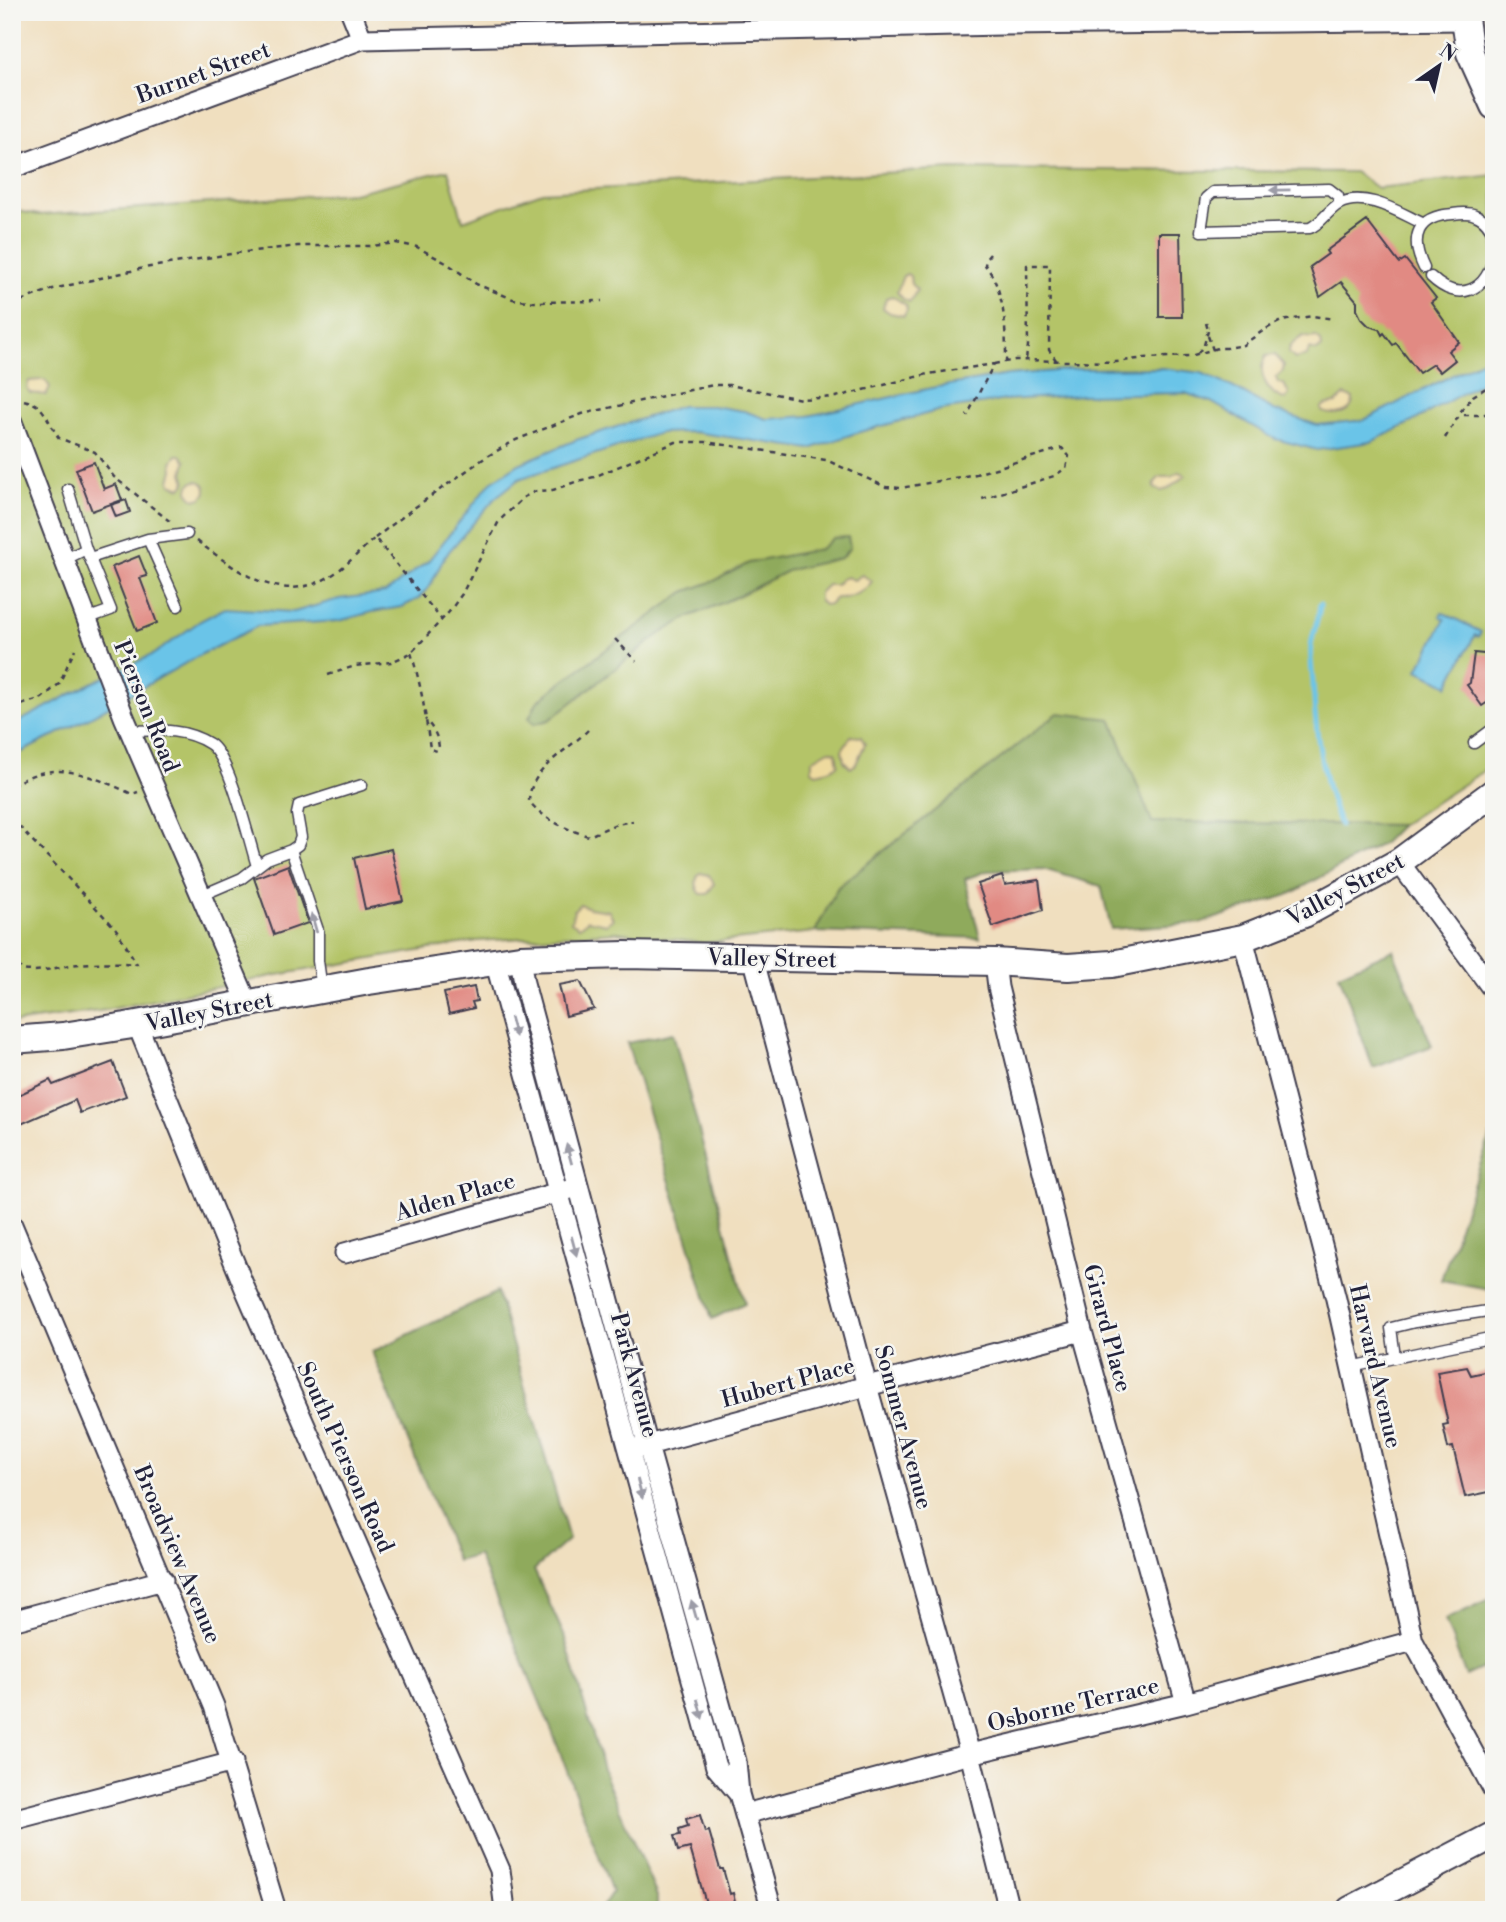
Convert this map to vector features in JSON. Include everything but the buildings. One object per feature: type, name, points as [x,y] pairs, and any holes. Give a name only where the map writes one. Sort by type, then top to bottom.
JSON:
[{"type":"main road","points":[[1464,16],[1470,52],[1494,106]]},
{"type":"main road","name":"Valley Street","points":[[12,1040],[63,1036],[138,1024],[507,960],[625,955],[995,962],[1068,967],[1112,964],[1243,938],[1304,914],[1399,862],[1494,792]]},
{"type":"main road","points":[[1350,1910],[1494,1835]]},
{"type":"street","points":[[351,12],[362,40]]},
{"type":"street","name":"Burnet Street","points":[[12,168],[362,40],[1071,18],[1464,16]]},
{"type":"street","name":"Pierson Road","points":[[12,422],[127,724],[247,1003]]},
{"type":"street","points":[[1399,862],[1494,990]]},
{"type":"street","name":"Harvard Avenue","points":[[1243,938],[1351,1367],[1413,1641],[1494,1791]]},
{"type":"street","name":"Sommer Avenue","points":[[753,957],[867,1386],[970,1754],[1009,1910]]},
{"type":"street","name":"Park Avenue","points":[[507,960],[524,983],[569,1190],[639,1448],[736,1761],[739,1794],[772,1910]]},
{"type":"street","name":"Girard Place","points":[[995,962],[1001,1000],[1082,1331],[1185,1703]]},
{"type":"street","name":"South Pierson Road","points":[[138,1024],[246,1292],[500,1870],[505,1910]]},
{"type":"street","name":"Alden Place","points":[[345,1253],[569,1190]]},
{"type":"street","name":"Broadview Avenue","points":[[12,1225],[214,1706],[276,1910]]},
{"type":"street","name":"Hubert Place","points":[[639,1448],[1082,1331]]},
{"type":"street","points":[[12,1621],[163,1580]]},
{"type":"street","name":"Osborne Terrace","points":[[744,1814],[970,1754],[1185,1703],[1413,1641]]},
{"type":"street","points":[[12,1820],[233,1762]]},
{"type":"lane","points":[[1339,204],[1338,196],[1329,189],[1213,192],[1206,198],[1201,231],[1310,228],[1320,223],[1339,204],[1363,200],[1377,203],[1422,223]]},
{"type":"lane","points":[[1424,268],[1417,246],[1418,232],[1422,223],[1431,217],[1462,213],[1489,218],[1494,235]]},
{"type":"lane","points":[[1431,277],[1451,291],[1460,293],[1469,290],[1486,276],[1494,254]]},
{"type":"lane","points":[[68,489],[88,553],[111,610],[86,620]]},
{"type":"lane","points":[[64,560],[148,539],[187,534]]},
{"type":"lane","points":[[148,539],[178,606]]},
{"type":"lane","points":[[127,724],[195,736],[213,746],[239,803],[257,866]]},
{"type":"lane","points":[[1474,743],[1494,728]]},
{"type":"lane","points":[[200,896],[242,878],[267,859],[298,845],[301,837],[297,814],[299,805],[362,785]]},
{"type":"lane","points":[[291,850],[317,930],[322,990]]},
{"type":"lane","points":[[1395,1357],[1391,1328],[1494,1310]]},
{"type":"lane","points":[[1351,1367],[1494,1338]]},
{"type":"path","points":[[12,304],[53,289],[126,271],[237,253],[298,246],[372,246],[396,243],[417,247],[448,264],[476,285],[513,299],[534,302],[602,301]]},
{"type":"path","points":[[990,254],[985,265],[991,271],[999,294],[1006,362]]},
{"type":"path","points":[[1026,359],[1027,265],[1050,265],[1049,351],[1043,360]]},
{"type":"path","points":[[14,399],[38,405],[44,410],[59,438],[95,453],[114,477],[244,575],[269,585],[287,587],[309,585],[323,580],[414,508],[486,457],[516,440],[583,414],[713,385],[729,385],[801,399],[836,397],[928,374],[1026,359],[1116,362],[1190,356],[1213,349],[1243,345],[1281,321],[1313,316],[1334,319]]},
{"type":"path","points":[[1206,323],[1208,340],[1213,349]]},
{"type":"path","points":[[1190,356],[1200,352],[1208,331]]},
{"type":"path","points":[[1049,351],[1056,360]]},
{"type":"path","points":[[967,415],[994,364]]},
{"type":"path","points":[[1462,415],[1463,405],[1494,383]]},
{"type":"path","points":[[1445,438],[1462,415],[1494,412]]},
{"type":"path","points":[[328,675],[355,666],[391,662],[411,653],[462,594],[499,521],[523,496],[594,477],[676,442],[706,442],[829,461],[886,487],[901,488],[976,474],[1062,449],[1069,456],[1066,468],[1054,476],[982,499]]},
{"type":"path","points":[[375,538],[441,619]]},
{"type":"path","points":[[615,639],[636,661]]},
{"type":"path","points":[[12,708],[42,698],[60,684],[75,649]]},
{"type":"path","points":[[411,653],[430,748],[437,751],[438,740],[425,719]]},
{"type":"path","points":[[588,730],[539,773],[532,782],[529,800],[545,816],[589,836],[616,824],[633,821]]},
{"type":"path","points":[[12,786],[28,777],[62,771],[80,772],[132,794],[141,792]]},
{"type":"path","points":[[12,819],[116,929],[137,964],[110,962],[71,965],[35,972],[22,970],[12,957]]},
{"type":"green space","points":[[952,169],[1354,172],[1377,188],[1494,175],[1494,764],[1401,825],[1151,822],[1111,719],[838,887],[815,932],[703,943],[617,932],[477,941],[277,975],[106,1010],[12,1023],[12,210],[39,215],[353,193],[448,170],[463,221],[542,192]]},
{"type":"green space","points":[[848,537],[850,548],[841,558],[789,570],[689,617],[660,634],[549,720],[534,724],[529,718],[537,702],[554,688],[684,592],[714,581],[749,563],[820,549],[833,538]]},
{"type":"green space","points":[[1058,713],[1111,719],[1152,822],[1401,825],[1382,844],[1288,895],[1200,923],[1111,929],[1101,886],[1043,869],[987,871],[965,879],[980,938],[815,932],[838,887]]},
{"type":"green space","points":[[1393,950],[1432,1046],[1373,1068],[1339,974]]},
{"type":"green space","points":[[673,1033],[745,1303],[712,1319],[627,1043]]},
{"type":"green space","points":[[1490,1136],[1494,1142],[1494,1290],[1441,1280]]},
{"type":"green space","points":[[497,1292],[569,1539],[534,1570],[564,1635],[606,1779],[657,1896],[657,1910],[600,1910],[612,1892],[552,1731],[478,1555],[457,1561],[372,1352]]},
{"type":"green space","points":[[1494,1597],[1494,1663],[1466,1676],[1445,1620]]},
{"type":"sand","points":[[907,274],[917,290],[910,302],[897,292],[903,276]]},
{"type":"sand","points":[[892,296],[906,305],[904,316],[890,313],[883,308],[886,298]]},
{"type":"sand","points":[[1303,336],[1316,337],[1321,341],[1322,347],[1317,351],[1309,349],[1307,356],[1295,359],[1289,353],[1290,348]]},
{"type":"sand","points":[[1275,355],[1284,365],[1283,371],[1276,377],[1278,383],[1284,384],[1289,394],[1286,399],[1269,389],[1263,376],[1266,356]]},
{"type":"sand","points":[[45,380],[50,387],[46,395],[30,393],[27,388],[29,381]]},
{"type":"sand","points":[[1345,395],[1353,398],[1347,411],[1338,414],[1323,412],[1321,409],[1324,405],[1336,403]]},
{"type":"sand","points":[[177,455],[181,455],[186,461],[183,473],[186,482],[181,488],[171,484],[170,480],[172,462]]},
{"type":"sand","points":[[1179,472],[1185,476],[1168,489],[1161,491],[1154,488],[1160,477],[1171,477]]},
{"type":"sand","points":[[193,481],[201,481],[206,490],[204,497],[193,499],[188,494],[188,486]]},
{"type":"sand","points":[[862,575],[872,581],[857,594],[836,598],[830,604],[824,605],[819,600],[819,593],[827,585],[836,585],[847,577],[854,580]]},
{"type":"sand","points":[[851,736],[861,737],[865,744],[856,764],[851,768],[844,761],[842,750]]},
{"type":"sand","points":[[829,750],[836,752],[838,765],[816,773],[812,770],[812,760]]},
{"type":"sand","points":[[700,873],[709,875],[714,884],[708,894],[701,894],[698,889],[696,881]]},
{"type":"sand","points":[[580,904],[609,911],[613,919],[606,924],[588,920],[579,927],[571,922],[574,910]]},
{"type":"water","points":[[1494,354],[1494,375],[1412,422],[1371,442],[1317,450],[1275,439],[1211,402],[1185,393],[1006,400],[941,410],[856,433],[810,449],[693,432],[660,433],[519,479],[495,498],[445,556],[430,586],[418,599],[402,607],[339,621],[258,626],[12,757],[12,725],[154,654],[200,621],[225,608],[294,612],[339,599],[385,593],[428,561],[491,482],[519,464],[576,440],[681,406],[713,406],[744,411],[767,419],[808,416],[931,388],[1008,375],[1078,369],[1162,368],[1202,373],[1274,410],[1317,425],[1364,420]]},
{"type":"water","points":[[1442,612],[1481,632],[1478,637],[1475,635],[1448,686],[1418,670],[1445,619],[1440,616]]},
{"type":"waterway","points":[[1320,604],[1311,651],[1316,720],[1320,756],[1340,825]]}]
